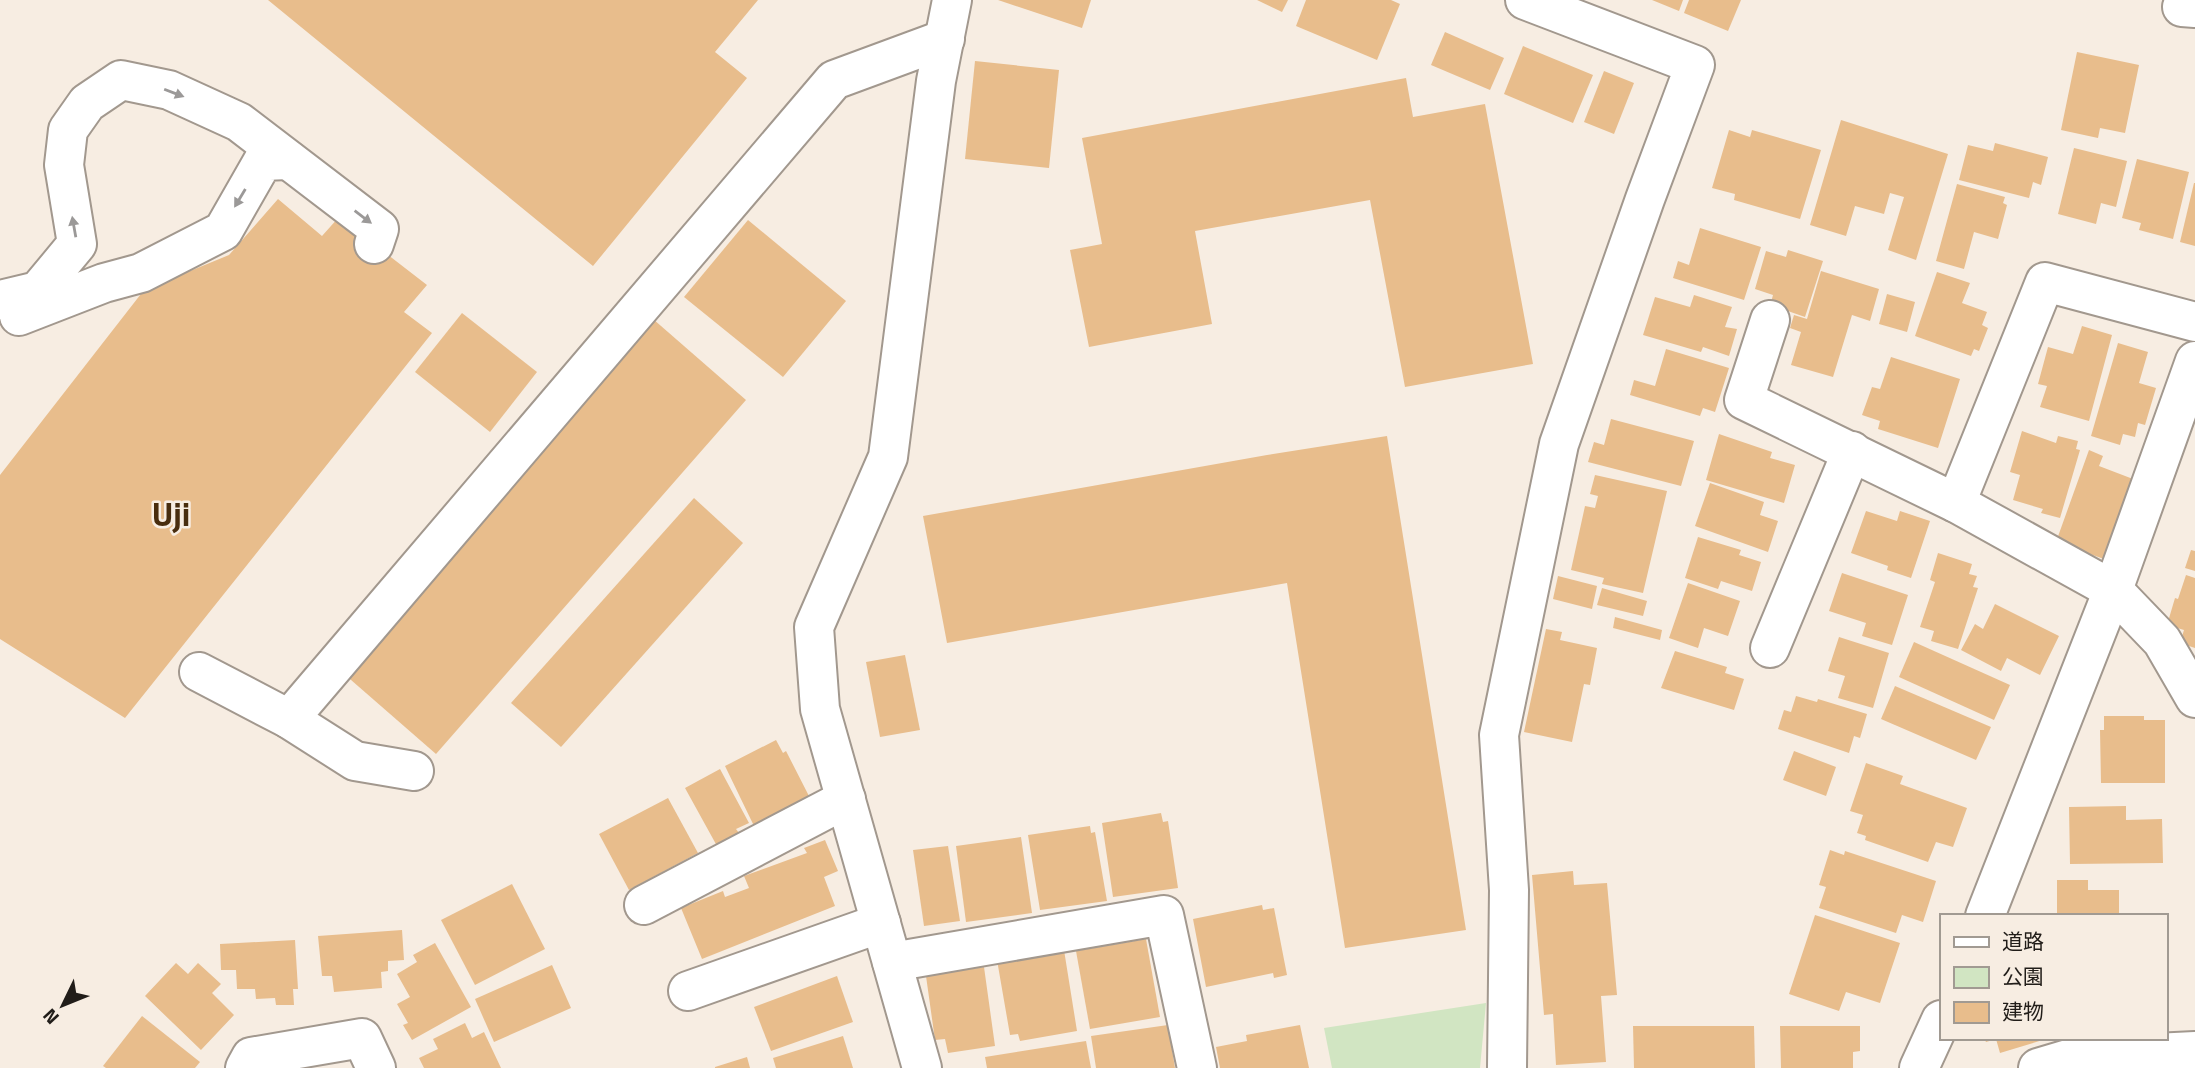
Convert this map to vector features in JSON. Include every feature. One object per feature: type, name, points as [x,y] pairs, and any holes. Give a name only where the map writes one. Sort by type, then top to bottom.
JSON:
[{"type":"street","points":[[922,1068],[820,709],[814,627],[888,457],[936,81],[952,0]]},
{"type":"street","points":[[1507,1068],[1509,890],[1499,734],[1559,444],[1695,65],[1525,0]]},
{"type":"street","points":[[289,719],[834,80],[945,38]]},
{"type":"street","points":[[0,300],[38,291],[77,244],[64,165],[68,130],[87,103],[121,80],[169,90],[239,122],[379,229],[374,244]]},
{"type":"street","points":[[0,323],[104,283],[141,272],[223,231],[262,161],[288,160]]},
{"type":"street","points":[[1956,503],[2045,282],[2195,322]]},
{"type":"street","points":[[1770,320],[1744,400],[1956,503],[2113,590],[2162,641],[2195,698]]},
{"type":"street","points":[[1986,914],[2113,590],[2195,362]]},
{"type":"street","points":[[1770,648],[1852,451]]},
{"type":"street","points":[[199,672],[289,719],[355,761],[414,771]]},
{"type":"street","points":[[644,905],[846,799]]},
{"type":"street","points":[[892,962],[1164,915],[1197,1068]]},
{"type":"street","points":[[688,991],[881,922]]},
{"type":"street","points":[[1919,1068],[1940,1022]]},
{"type":"street","points":[[245,1068],[251,1057],[362,1038],[376,1068]]},
{"type":"street","points":[[2038,1068],[2074,1057],[2195,1051]]},
{"type":"green space","points":[[1486,1003],[1480,1068],[1332,1068],[1324,1028]]},
{"type":"building","points":[[268,0],[758,0],[715,52],[747,78],[593,266]]},
{"type":"building","points":[[998,0],[1091,0],[1082,28]]},
{"type":"building","points":[[1257,0],[1288,0],[1282,12]]},
{"type":"building","points":[[1306,0],[1391,0],[1400,4],[1377,60],[1296,26]]},
{"type":"building","points":[[1652,0],[1683,0],[1679,11]]},
{"type":"building","points":[[1689,0],[1741,0],[1728,31],[1684,13]]},
{"type":"building","points":[[1445,32],[1504,58],[1490,90],[1431,65]]},
{"type":"building","points":[[1523,46],[1593,75],[1573,123],[1504,94]]},
{"type":"building","points":[[2077,52],[2139,65],[2125,133],[2100,128],[2098,138],[2061,130]]},
{"type":"building","points":[[975,61],[1059,70],[1049,168],[965,159]]},
{"type":"building","points":[[1604,71],[1634,83],[1614,134],[1584,122]]},
{"type":"building","points":[[1406,78],[1413,117],[1485,104],[1533,364],[1405,387],[1370,200],[1195,231],[1212,324],[1089,347],[1070,250],[1102,244],[1082,138]]},
{"type":"building","points":[[1841,120],[1948,154],[1916,260],[1888,250],[1904,197],[1890,193],[1884,214],[1855,206],[1846,236],[1810,225]]},
{"type":"building","points":[[1729,130],[1750,137],[1752,130],[1821,150],[1800,219],[1734,200],[1735,194],[1712,188]]},
{"type":"building","points":[[1995,143],[2048,157],[2041,185],[2033,182],[2029,198],[1959,180],[1968,145],[1993,151]]},
{"type":"building","points":[[2074,148],[2127,161],[2116,207],[2101,203],[2096,224],[2058,214]]},
{"type":"building","points":[[2137,159],[2189,172],[2173,239],[2139,230],[2141,223],[2122,218]]},
{"type":"building","points":[[2195,183],[2195,246],[2180,242]]},
{"type":"building","points":[[1957,184],[2005,197],[2003,203],[2007,205],[1998,239],[1974,232],[1964,269],[1936,261]]},
{"type":"building","points":[[278,199],[322,236],[339,217],[427,285],[404,312],[432,333],[125,718],[0,639],[0,475],[144,290],[229,255]]},
{"type":"building","points":[[748,220],[846,301],[783,377],[684,297]]},
{"type":"building","points":[[1700,228],[1761,247],[1744,300],[1673,278],[1678,261],[1689,265]]},
{"type":"building","points":[[1788,250],[1823,261],[1805,317],[1785,310],[1769,310],[1773,295],[1755,289],[1766,251],[1786,257]]},
{"type":"building","points":[[1821,271],[1879,289],[1870,321],[1852,315],[1833,377],[1791,365],[1801,332],[1790,328],[1794,315],[1807,319]]},
{"type":"building","points":[[1937,272],[1970,283],[1962,303],[1987,312],[1982,325],[1988,328],[1979,351],[1974,349],[1971,356],[1915,336]]},
{"type":"building","points":[[1887,294],[1915,302],[1907,332],[1879,324]]},
{"type":"building","points":[[1694,295],[1732,307],[1725,327],[1737,329],[1729,356],[1703,347],[1701,352],[1643,335],[1655,297],[1690,307]]},
{"type":"building","points":[[462,313],[537,372],[490,432],[415,372]]},
{"type":"building","points":[[653,319],[746,400],[436,754],[343,673]]},
{"type":"building","points":[[2082,326],[2112,335],[2089,421],[2040,407],[2047,386],[2038,384],[2048,347],[2073,354]]},
{"type":"building","points":[[2118,343],[2148,352],[2139,383],[2156,388],[2145,425],[2138,423],[2135,437],[2123,434],[2120,445],[2091,436]]},
{"type":"building","points":[[1666,349],[1729,368],[1715,412],[1703,408],[1700,416],[1630,395],[1634,380],[1655,386]]},
{"type":"building","points":[[1891,357],[1960,379],[1938,448],[1878,429],[1880,421],[1862,415],[1872,387],[1880,389]]},
{"type":"building","points":[[1611,419],[1694,441],[1681,486],[1588,462],[1594,442],[1604,445]]},
{"type":"building","points":[[2022,431],[2056,443],[2058,436],[2078,441],[2076,449],[2080,450],[2060,518],[2041,513],[2043,509],[2013,500],[2020,475],[2010,472]]},
{"type":"building","points":[[1719,434],[1772,452],[1770,458],[1795,465],[1784,503],[1706,480]]},
{"type":"building","points":[[1387,436],[1466,930],[1345,948],[1287,583],[947,643],[923,516]]},
{"type":"building","points":[[2089,450],[2103,456],[2099,466],[2133,479],[2104,559],[2056,542]]},
{"type":"building","points":[[1595,475],[1667,491],[1643,593],[1602,584],[1604,578],[1571,570],[1585,506],[1595,508],[1598,496],[1590,494]]},
{"type":"building","points":[[1710,483],[1764,502],[1760,515],[1778,521],[1768,552],[1695,526]]},
{"type":"building","points":[[694,498],[743,543],[561,747],[511,703]]},
{"type":"building","points":[[1866,511],[1897,521],[1900,511],[1930,521],[1911,578],[1887,570],[1888,566],[1851,553]]},
{"type":"building","points":[[1698,537],[1741,550],[1739,555],[1761,562],[1752,591],[1721,581],[1718,589],[1685,578]]},
{"type":"building","points":[[2191,550],[2195,551],[2195,571],[2185,568]]},
{"type":"building","points":[[1938,553],[1972,564],[1969,574],[1977,576],[1973,587],[1978,588],[1958,649],[1931,641],[1934,631],[1920,627],[1935,582],[1930,580]]},
{"type":"building","points":[[1842,573],[1908,595],[1892,645],[1862,636],[1866,623],[1829,611]]},
{"type":"building","points":[[2186,575],[2195,578],[2195,648],[2180,643],[2184,630],[2167,625],[2175,598],[2178,599]]},
{"type":"building","points":[[1558,576],[1597,586],[1592,609],[1553,599]]},
{"type":"building","points":[[1688,583],[1740,601],[1728,636],[1704,628],[1698,648],[1669,638]]},
{"type":"building","points":[[1602,588],[1647,601],[1643,616],[1597,605]]},
{"type":"building","points":[[1995,604],[2059,636],[2040,675],[2007,658],[2001,671],[1961,650],[1975,624],[1983,629]]},
{"type":"building","points":[[1615,617],[1662,630],[1660,640],[1613,628]]},
{"type":"building","points":[[1546,629],[1562,632],[1560,640],[1597,648],[1590,685],[1584,684],[1572,742],[1524,732]]},
{"type":"building","points":[[1839,637],[1889,653],[1873,708],[1838,698],[1845,676],[1828,671]]},
{"type":"building","points":[[1914,642],[2010,685],[1994,720],[1899,677]]},
{"type":"building","points":[[1675,651],[1727,667],[1725,673],[1744,679],[1734,710],[1661,688]]},
{"type":"building","points":[[905,655],[920,730],[880,737],[866,662]]},
{"type":"building","points":[[1895,686],[1991,727],[1976,760],[1881,719]]},
{"type":"building","points":[[1796,696],[1817,702],[1818,699],[1867,714],[1860,738],[1854,736],[1849,753],[1778,729],[1784,710],[1791,712]]},
{"type":"building","points":[[2104,716],[2144,716],[2144,720],[2165,720],[2165,783],[2101,783],[2100,730],[2104,730]]},
{"type":"building","points":[[776,740],[783,753],[786,751],[810,798],[754,826],[725,766]]},
{"type":"building","points":[[1794,751],[1836,767],[1826,796],[1783,780]]},
{"type":"building","points":[[1866,763],[1903,776],[1900,784],[1967,808],[1953,847],[1936,842],[1928,862],[1865,840],[1866,836],[1857,833],[1863,815],[1850,811]]},
{"type":"building","points":[[720,769],[749,823],[736,829],[739,833],[717,846],[685,788]]},
{"type":"building","points":[[668,798],[698,853],[629,890],[599,834]]},
{"type":"building","points":[[2126,806],[2126,820],[2162,819],[2163,863],[2070,864],[2069,807]]},
{"type":"building","points":[[1161,813],[1163,822],[1168,821],[1178,888],[1113,897],[1102,823]]},
{"type":"building","points":[[1090,826],[1091,833],[1095,832],[1107,901],[1040,910],[1028,835]]},
{"type":"building","points":[[1021,837],[1032,913],[966,922],[956,846]]},
{"type":"building","points":[[825,840],[838,871],[824,877],[835,906],[702,959],[681,908],[723,891],[725,897],[749,888],[744,876],[807,853],[804,848]]},
{"type":"building","points":[[948,846],[960,921],[924,926],[913,850]]},
{"type":"building","points":[[1830,850],[1844,855],[1845,851],[1936,881],[1923,922],[1902,915],[1896,933],[1819,908],[1826,887],[1819,885]]},
{"type":"building","points":[[1573,871],[1574,885],[1607,883],[1617,995],[1601,996],[1606,1062],[1556,1065],[1553,1014],[1544,1015],[1532,875]]},
{"type":"building","points":[[2057,880],[2088,880],[2088,890],[2119,890],[2119,914],[2030,914],[2057,913]]},
{"type":"building","points":[[512,884],[545,949],[475,985],[441,920]]},
{"type":"building","points":[[1262,905],[1263,910],[1274,908],[1287,975],[1274,978],[1273,973],[1206,987],[1193,919]]},
{"type":"building","points":[[1815,915],[1900,943],[1880,1003],[1846,992],[1839,1011],[1789,994]]},
{"type":"building","points":[[402,930],[404,960],[388,961],[388,971],[381,972],[382,988],[334,992],[332,976],[322,976],[318,936]]},
{"type":"building","points":[[1146,939],[1160,1017],[1090,1029],[1076,951]]},
{"type":"building","points":[[295,940],[298,989],[293,989],[294,1005],[276,1005],[275,998],[256,999],[255,989],[237,989],[236,970],[221,970],[220,944]]},
{"type":"building","points":[[435,943],[471,1007],[412,1040],[403,1025],[408,1023],[397,1004],[410,997],[397,974],[417,962],[413,955]]},
{"type":"building","points":[[1064,950],[1077,1031],[1020,1041],[1018,1034],[1010,1035],[997,960]]},
{"type":"building","points":[[176,963],[188,974],[198,963],[221,984],[212,993],[234,1015],[201,1050],[145,996]]},
{"type":"building","points":[[552,965],[571,1008],[494,1042],[475,999]]},
{"type":"building","points":[[984,967],[995,1046],[948,1053],[945,1039],[935,1040],[926,976]]},
{"type":"building","points":[[837,976],[853,1022],[771,1051],[754,1007]]},
{"type":"building","points":[[142,1016],[200,1062],[195,1068],[103,1066]]},
{"type":"building","points":[[465,1023],[472,1038],[484,1032],[501,1068],[424,1068],[419,1058],[438,1049],[433,1039]]},
{"type":"building","points":[[1168,1025],[1175,1068],[1096,1068],[1091,1036]]},
{"type":"building","points":[[1300,1025],[1309,1068],[1220,1068],[1216,1047],[1247,1041],[1246,1035]]},
{"type":"building","points":[[1633,1026],[1754,1026],[1755,1068],[1634,1068]]},
{"type":"building","points":[[1780,1026],[1860,1026],[1860,1051],[1853,1052],[1853,1068],[1781,1068]]},
{"type":"building","points":[[843,1036],[853,1068],[776,1068],[773,1058]]},
{"type":"building","points":[[1996,1040],[2043,1040],[2000,1053]]},
{"type":"building","points":[[1086,1041],[1091,1068],[987,1068],[985,1057]]},
{"type":"building","points":[[747,1057],[750,1068],[715,1068],[715,1067]]},
{"type":"district","name":"Uji","points":[[171,514]]}]
